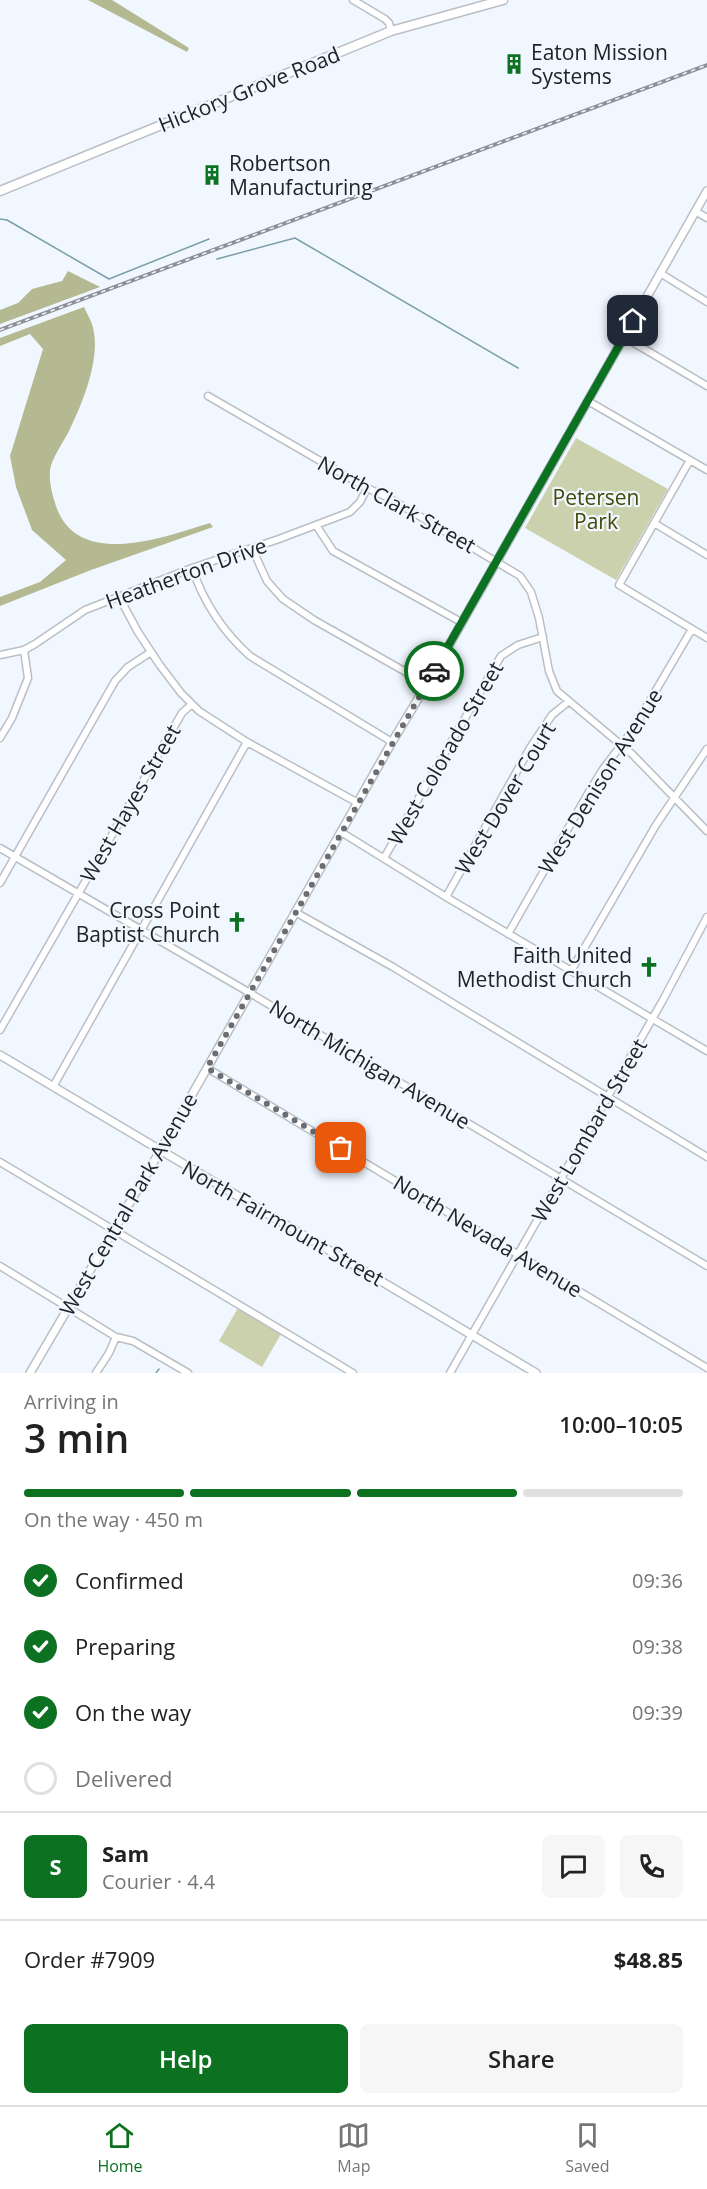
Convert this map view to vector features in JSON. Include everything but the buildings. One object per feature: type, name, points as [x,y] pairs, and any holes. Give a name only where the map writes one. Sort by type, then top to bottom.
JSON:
[{"type":"main road","name":"Hickory Grove Road","points":[[0,191],[391,31],[503,0]]},
{"type":"street","points":[[353,0],[385,19],[391,31]]},
{"type":"street","name":"West Central Park Avenue","points":[[30,1373],[160,1151],[707,191]]},
{"type":"street","points":[[695,211],[707,218]]},
{"type":"street","points":[[660,273],[707,302]]},
{"type":"street","points":[[624,337],[707,386]]},
{"type":"street","name":"North Clark Street","points":[[208,396],[497,560],[520,576],[531,592],[557,691],[622,746],[707,831]]},
{"type":"street","points":[[588,400],[707,470]]},
{"type":"street","points":[[690,460],[619,585],[707,638]]},
{"type":"street","name":"Heatherton Drive","points":[[0,655],[24,650],[51,635],[86,610],[192,568],[350,512],[360,502],[368,488]]},
{"type":"street","points":[[654,523],[707,555]]},
{"type":"street","points":[[316,525],[333,551],[462,622]]},
{"type":"street","points":[[252,548],[267,580],[283,599],[314,620],[427,684]]},
{"type":"street","points":[[192,568],[216,620],[234,642],[250,656],[392,742]]},
{"type":"street","points":[[121,596],[125,608],[151,652],[192,704],[247,742],[358,803]]},
{"type":"street","name":"West Denison Avenue","points":[[508,934],[594,783],[622,746],[692,629]]},
{"type":"street","name":"West Colorado Street","points":[[384,858],[501,656],[518,645],[543,637]]},
{"type":"street","points":[[0,738],[12,718],[28,678],[24,650]]},
{"type":"street","points":[[0,883],[115,681],[128,667],[151,652]]},
{"type":"street","name":"West Dover Court","points":[[446,897],[530,748],[552,715],[568,702]]},
{"type":"street","name":"West Hayes Street","points":[[0,1030],[182,713],[192,704]]},
{"type":"street","points":[[54,1086],[247,742]]},
{"type":"street","points":[[570,971],[640,852],[707,749]]},
{"type":"street","points":[[341,832],[707,1052]]},
{"type":"street","name":"North Michigan Avenue","points":[[0,848],[250,993],[707,1266]]},
{"type":"street","points":[[296,912],[393,967],[707,1157]]},
{"type":"street","name":"West Lombard Street","points":[[450,1373],[652,1019],[707,917]]},
{"type":"street","name":"North Fairmount Street","points":[[0,1054],[536,1373]]},
{"type":"street","name":"North Nevada Avenue","points":[[207,1068],[707,1368]]},
{"type":"street","points":[[0,1162],[353,1373]]},
{"type":"street","points":[[0,1266],[116,1337],[134,1341],[188,1373]]},
{"type":"street","points":[[96,1373],[116,1337]]},
{"type":"green space","points":[[88,0],[112,0],[189,48],[187,52]]},
{"type":"green space","points":[[68,271],[100,287],[0,324],[0,310],[18,303],[32,289],[62,281]]},
{"type":"green space","points":[[84,307],[92,325],[95,340],[89,382],[50,470],[50,484],[56,506],[67,526],[83,538],[102,543],[124,544],[147,541],[210,523],[213,527],[91,570],[0,606],[0,597],[40,582],[66,560],[32,530],[16,487],[10,456],[43,349],[30,334],[0,346],[0,338]]},
{"type":"green space","name":"Petersen Park","points":[[576,438],[668,489],[616,580],[525,528]]},
{"type":"green space","points":[[238,1308],[281,1334],[262,1367],[219,1341]]},
{"type":"waterway","points":[[0,219],[7,220],[109,279],[209,239]]},
{"type":"waterway","points":[[217,259],[295,238],[518,368]]},
{"type":"waterway","points":[[156,1373],[159,1369]]},
{"type":"railway","points":[[0,330],[707,65]]},
{"type":"way so far","points":[[341,1148],[207,1068],[434,671]]},
{"type":"place","name":"Eaton Mission Systems","points":[[514,64]]},
{"type":"place","name":"Robertson Manufacturing","points":[[212,175]]},
{"type":"place","name":"Cross Point Baptist Church","points":[[237,922]]},
{"type":"place","name":"Faith United Methodist Church","points":[[649,967]]},
{"type":"route","points":[[434,671],[633,321]]}]
